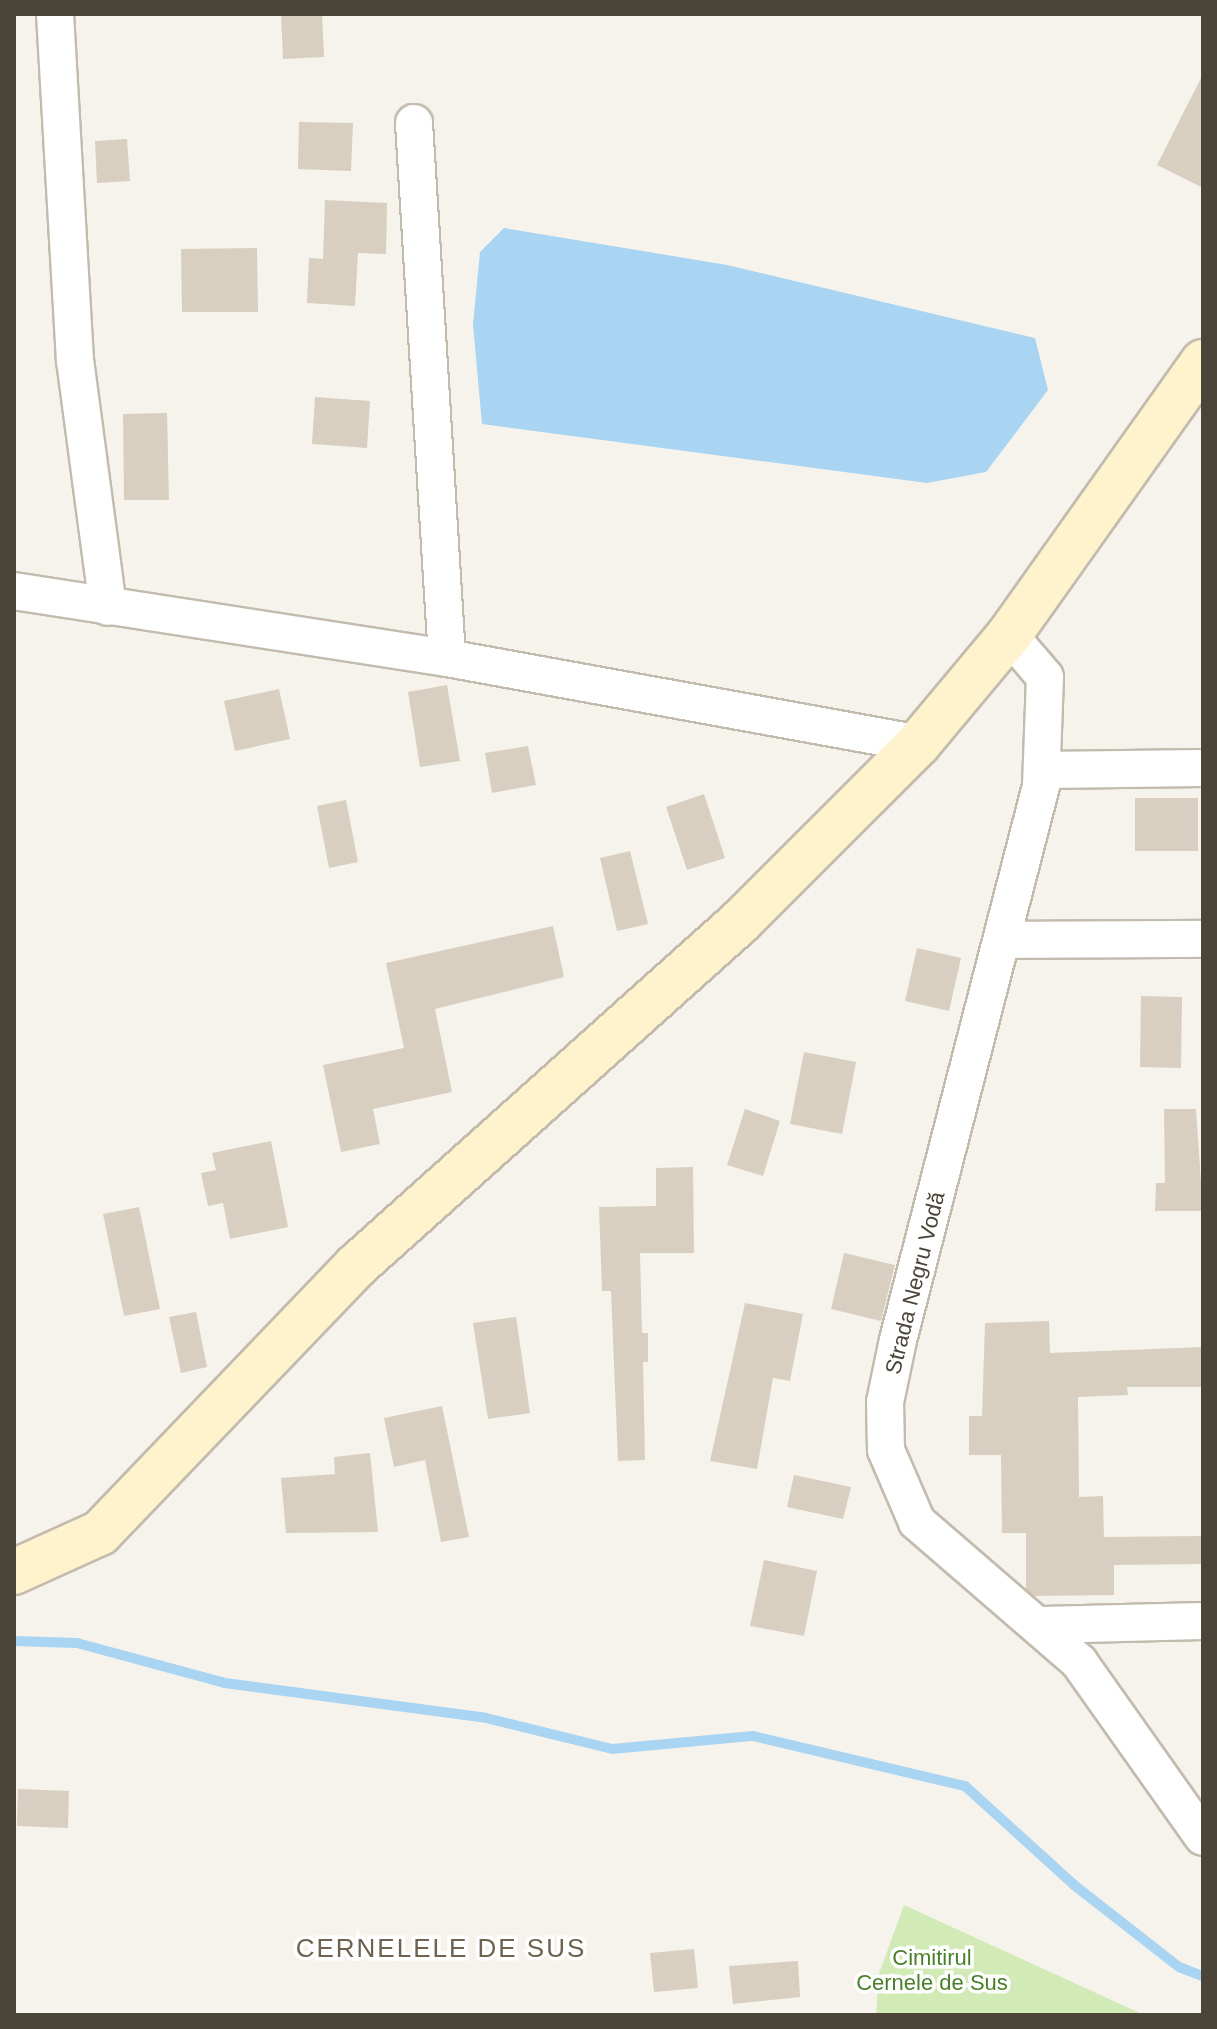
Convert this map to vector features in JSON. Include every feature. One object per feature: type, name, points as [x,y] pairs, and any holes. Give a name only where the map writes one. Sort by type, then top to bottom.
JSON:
[{"type":"street","points":[[55,14],[75,360],[108,607]]},
{"type":"street","points":[[414,123],[447,658]]},
{"type":"street","points":[[14,1572],[100,1533],[356,1266],[740,922],[918,744],[1009,635],[1203,362]]},
{"type":"street","points":[[14,591],[447,658],[918,744]]},
{"type":"street","name":"Strada Negru Vodă","points":[[1009,635],[1045,677],[1043,770],[1004,940],[898,1340],[885,1402],[886,1450],[917,1522],[948,1554],[1042,1625],[1079,1662],[1203,1837]]},
{"type":"street","points":[[1043,770],[1203,768]]},
{"type":"street","points":[[1004,940],[1203,939]]},
{"type":"street","points":[[1042,1625],[1203,1621]]},
{"type":"green space","name":"Cimitirul Cernele de Sus","points":[[904,1905],[1144,2015],[876,2015],[879,1974]]},
{"type":"water","points":[[504,228],[727,265],[1035,338],[1048,390],[986,472],[927,483],[482,424],[473,325],[480,252]]},
{"type":"building","points":[[281,14],[322,14],[324,57],[283,59]]},
{"type":"building","points":[[1203,74],[1203,188],[1157,165]]},
{"type":"building","points":[[299,122],[353,123],[351,171],[298,169]]},
{"type":"building","points":[[127,139],[130,181],[97,183],[95,141]]},
{"type":"building","points":[[325,200],[387,203],[386,254],[358,253],[355,306],[307,303],[309,258],[323,259]]},
{"type":"building","points":[[257,248],[258,312],[182,312],[181,249]]},
{"type":"building","points":[[315,397],[370,401],[367,448],[312,444]]},
{"type":"building","points":[[167,413],[169,500],[124,500],[123,414]]},
{"type":"building","points":[[447,685],[460,761],[420,767],[408,692]]},
{"type":"building","points":[[279,689],[290,739],[235,751],[224,701]]},
{"type":"building","points":[[528,746],[536,785],[492,793],[485,753]]},
{"type":"building","points":[[704,794],[725,858],[687,870],[666,807]]},
{"type":"building","points":[[1135,798],[1198,798],[1198,851],[1135,851]]},
{"type":"building","points":[[346,800],[358,862],[329,868],[317,806]]},
{"type":"building","points":[[630,851],[648,924],[617,931],[600,858]]},
{"type":"building","points":[[553,926],[564,977],[435,1009],[452,1092],[373,1109],[380,1144],[341,1152],[323,1065],[404,1048],[386,963]]},
{"type":"building","points":[[917,948],[961,958],[949,1011],[905,1001]]},
{"type":"building","points":[[1141,996],[1182,997],[1181,1068],[1140,1067]]},
{"type":"building","points":[[804,1052],[856,1062],[842,1134],[790,1124]]},
{"type":"building","points":[[745,1109],[780,1121],[763,1176],[727,1165]]},
{"type":"building","points":[[1164,1109],[1196,1109],[1203,1211],[1155,1211],[1156,1183],[1165,1183]]},
{"type":"building","points":[[271,1141],[288,1227],[230,1239],[223,1203],[208,1206],[201,1173],[216,1170],[212,1153]]},
{"type":"building","points":[[693,1167],[694,1253],[640,1253],[642,1333],[648,1333],[648,1362],[643,1362],[645,1460],[618,1461],[611,1291],[602,1291],[599,1207],[656,1206],[656,1168]]},
{"type":"building","points":[[139,1207],[160,1309],[124,1316],[103,1214]]},
{"type":"building","points":[[844,1253],[895,1265],[881,1321],[831,1309]]},
{"type":"building","points":[[745,1303],[803,1314],[790,1381],[773,1378],[757,1469],[710,1461]]},
{"type":"building","points":[[196,1312],[207,1367],[181,1373],[169,1317]]},
{"type":"building","points":[[516,1317],[530,1413],[488,1419],[473,1323]]},
{"type":"building","points":[[1049,1321],[1050,1353],[1203,1347],[1203,1387],[1127,1387],[1128,1395],[1078,1397],[1079,1497],[1103,1496],[1104,1537],[1203,1536],[1203,1564],[1114,1565],[1114,1595],[1034,1596],[1026,1589],[1026,1533],[1002,1533],[1001,1455],[969,1455],[969,1416],[982,1416],[985,1323]]},
{"type":"building","points":[[442,1406],[469,1537],[441,1542],[425,1460],[394,1467],[384,1418]]},
{"type":"building","points":[[370,1453],[378,1532],[286,1533],[281,1478],[335,1474],[334,1457]]},
{"type":"building","points":[[794,1475],[851,1487],[843,1519],[787,1507]]},
{"type":"building","points":[[764,1560],[817,1571],[804,1636],[750,1626]]},
{"type":"building","points":[[18,1789],[69,1791],[68,1828],[17,1826]]},
{"type":"building","points":[[694,1949],[698,1988],[654,1992],[650,1953]]},
{"type":"building","points":[[798,1961],[800,1997],[733,2004],[729,1966]]},
{"type":"waterway","points":[[14,1641],[77,1643],[225,1683],[486,1718],[612,1749],[753,1736],[965,1786],[1074,1885],[1179,1967],[1203,1976]]},
{"type":"district","name":"CERNELELE DE SUS","points":[[441,1949]]}]
